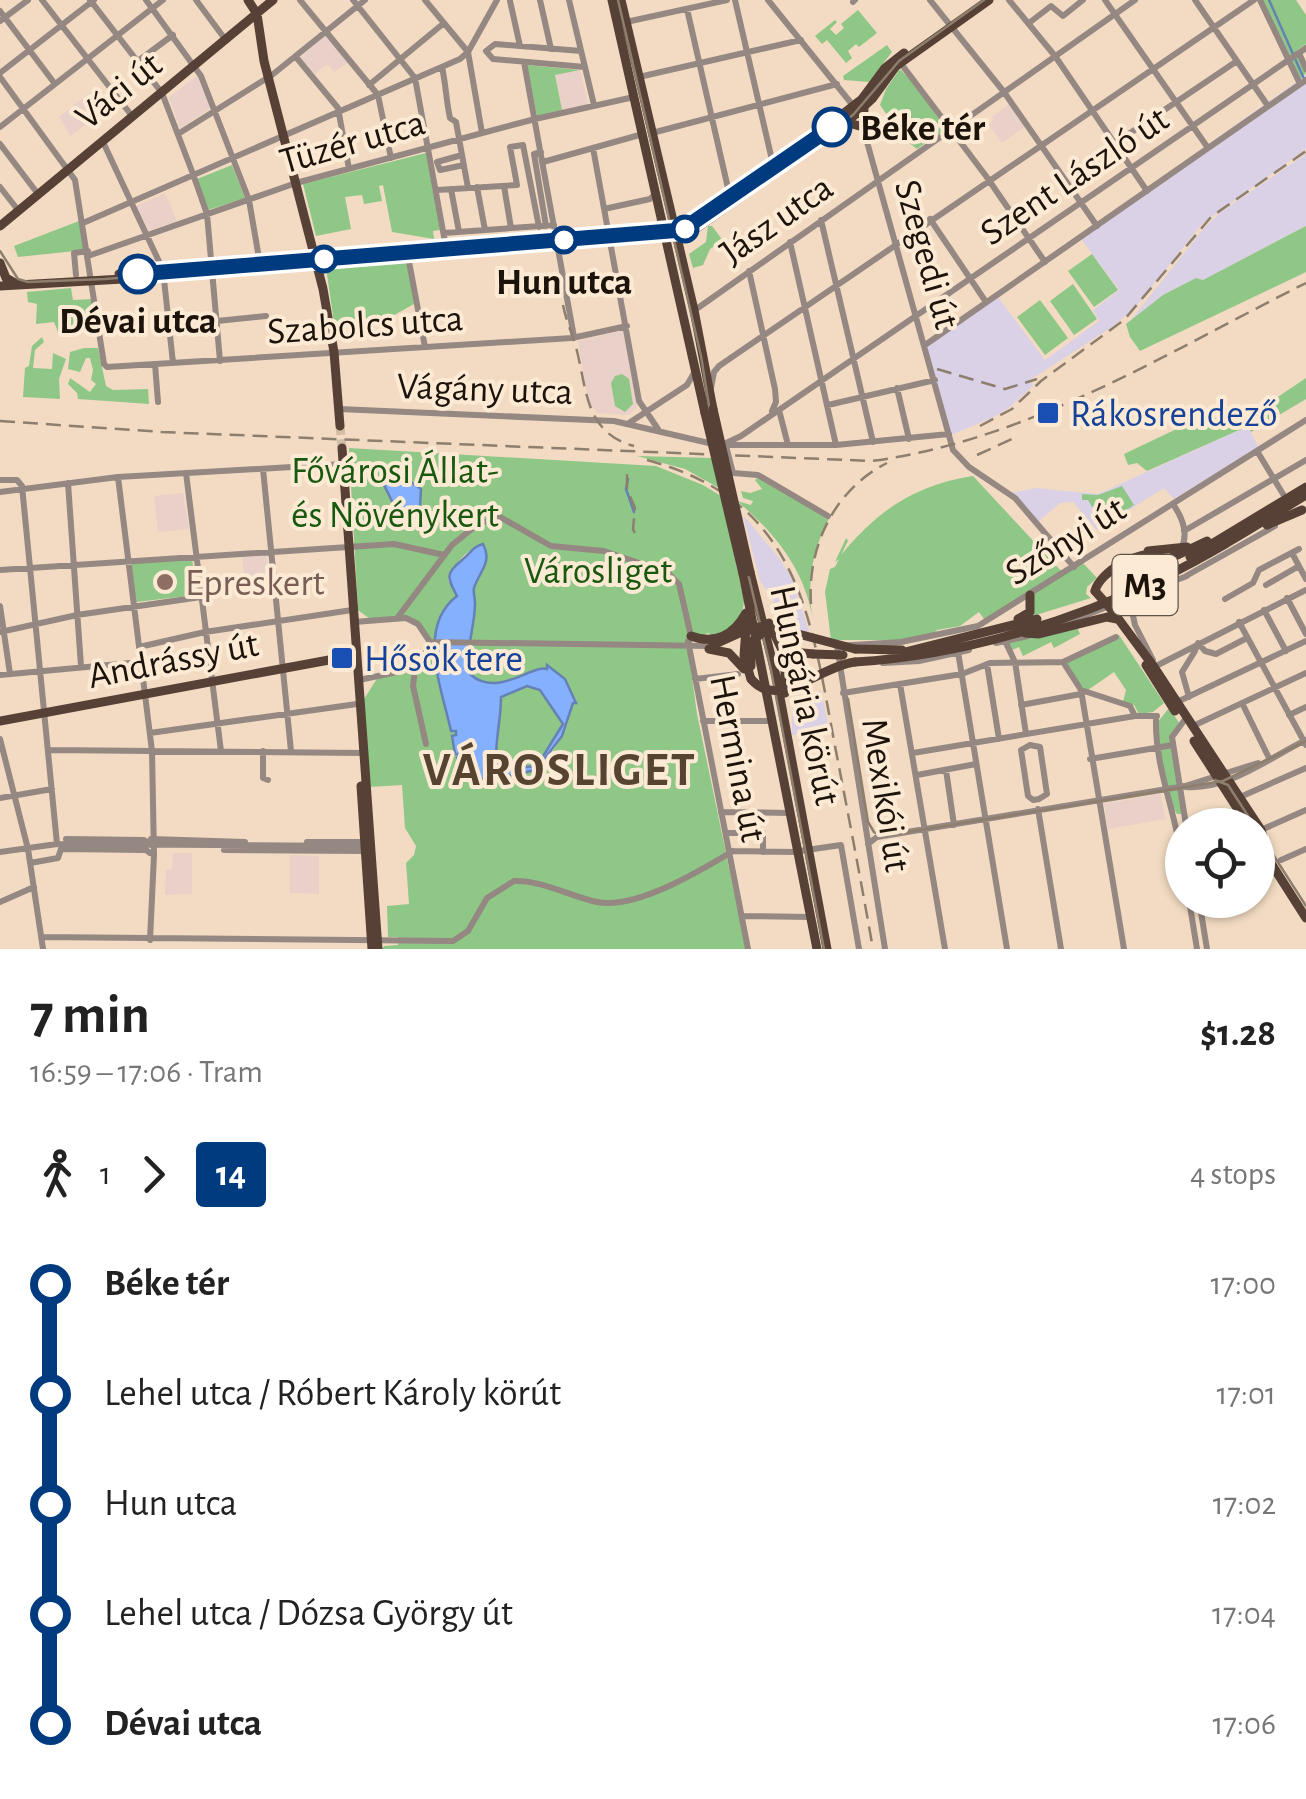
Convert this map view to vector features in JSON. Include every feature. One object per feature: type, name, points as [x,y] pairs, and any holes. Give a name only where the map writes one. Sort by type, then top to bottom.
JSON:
[{"type":"main road","points":[[249,0],[273,0]]},
{"type":"main road","points":[[249,0],[257,14],[268,77],[316,261],[334,352],[340,426]]},
{"type":"main road","name":"Váci út","points":[[0,226],[273,0]]},
{"type":"main road","points":[[259,31],[273,0]]},
{"type":"main road","points":[[612,0],[648,134],[700,359]]},
{"type":"main road","points":[[621,0],[639,78],[656,192],[694,310],[700,359]]},
{"type":"main road","points":[[950,24],[978,0]]},
{"type":"main road","points":[[670,233],[844,124],[898,60],[989,0]]},
{"type":"main road","points":[[244,24],[259,31]]},
{"type":"main road","points":[[860,106],[862,127]]},
{"type":"main road","points":[[0,263],[1,281],[26,286],[77,278],[689,233],[860,106]]},
{"type":"main road","points":[[844,124],[856,122],[862,127]]},
{"type":"main road","points":[[214,269],[316,261]]},
{"type":"main road","name":"Hungária körút","points":[[700,359],[709,411],[724,449],[790,813],[826,949]]},
{"type":"main road","points":[[342,448],[375,945]]},
{"type":"main road","name":"M3","points":[[918,648],[1005,634],[1092,602],[1150,576],[1306,487]]},
{"type":"main road","name":"M3","points":[[932,652],[1005,634],[1126,594],[1237,538],[1306,494]]},
{"type":"main road","points":[[1150,576],[1162,564],[1276,505]]},
{"type":"main road","points":[[1237,538],[1304,508]]},
{"type":"main road","points":[[1195,546],[1182,540],[1146,553],[1100,580],[1095,591],[1124,624],[1244,808]]},
{"type":"main road","points":[[1146,553],[1160,555],[1162,564]]},
{"type":"main road","points":[[751,594],[744,648],[751,679]]},
{"type":"main road","points":[[751,594],[785,656],[786,736]]},
{"type":"main road","name":"Hungária körút","points":[[751,594],[771,651],[818,949]]},
{"type":"main road","points":[[1005,634],[1028,614],[1026,600]]},
{"type":"main road","points":[[1099,619],[1111,609]]},
{"type":"main road","points":[[692,643],[722,637],[738,626],[747,611]]},
{"type":"main road","points":[[1005,634],[1039,634],[1111,617],[1124,624]]},
{"type":"main road","points":[[711,647],[755,627],[785,628],[855,649],[918,648]]},
{"type":"main road","points":[[773,720],[748,650],[755,636],[767,629],[785,628]]},
{"type":"main road","points":[[779,642],[789,650],[807,655],[932,652]]},
{"type":"main road","points":[[711,647],[732,655],[762,690],[776,692],[828,668],[932,652]]},
{"type":"main road","points":[[889,655],[918,648]]},
{"type":"main road","name":"Andrássy út","points":[[0,722],[356,655]]},
{"type":"main road","points":[[786,674],[792,663],[807,655]]},
{"type":"main road","points":[[1186,724],[1212,774],[1226,783],[1239,808]]},
{"type":"main road","points":[[1276,860],[1303,905],[1306,918]]},
{"type":"street","points":[[28,0],[2,17],[55,84]]},
{"type":"street","points":[[42,0],[133,117]]},
{"type":"street","points":[[146,0],[196,65],[248,200],[260,264]]},
{"type":"street","points":[[0,127],[163,0]]},
{"type":"street","points":[[196,0],[226,40]]},
{"type":"street","points":[[300,0],[378,96],[391,158]]},
{"type":"street","points":[[425,0],[468,52],[482,133]]},
{"type":"street","points":[[83,223],[442,67],[468,52],[496,1],[512,0],[520,46]]},
{"type":"street","points":[[540,0],[550,49]]},
{"type":"street","points":[[570,0],[594,105]]},
{"type":"street","points":[[626,22],[726,0]]},
{"type":"street","points":[[735,0],[774,170]]},
{"type":"street","points":[[768,0],[860,106]]},
{"type":"street","points":[[930,0],[1004,92],[1097,226]]},
{"type":"street","points":[[1010,0],[1055,56],[1147,190]]},
{"type":"street","points":[[1029,23],[1051,6],[1063,16],[1083,0]]},
{"type":"street","points":[[1105,0],[1208,148]]},
{"type":"street","name":"Jász utca","points":[[694,310],[1136,0]]},
{"type":"street","points":[[1196,0],[1268,106]]},
{"type":"street","points":[[688,385],[706,392],[719,366],[762,335],[1254,0],[1303,82],[925,345]]},
{"type":"street","points":[[92,279],[76,184],[0,75],[92,1],[162,93],[194,174],[207,214],[220,361]]},
{"type":"street","points":[[178,134],[268,77],[358,2],[415,78],[428,148],[459,232]]},
{"type":"street","points":[[687,8],[730,197]]},
{"type":"street","points":[[369,84],[444,23]]},
{"type":"street","points":[[138,62],[173,35]]},
{"type":"street","points":[[639,78],[801,40]]},
{"type":"street","points":[[582,51],[494,44],[487,54],[494,59],[585,67]]},
{"type":"street","points":[[1303,50],[1306,68]]},
{"type":"street","name":"Szent László út","points":[[724,449],[740,442],[780,406],[1303,50]]},
{"type":"street","points":[[295,56],[339,112],[349,169]]},
{"type":"street","points":[[898,60],[989,179],[1045,262]]},
{"type":"street","points":[[1096,156],[1237,61]]},
{"type":"street","points":[[524,62],[535,119],[533,150],[546,226],[557,241],[574,337]]},
{"type":"street","points":[[442,67],[468,188]]},
{"type":"street","points":[[543,162],[837,84]]},
{"type":"street","name":"Tüzér utca","points":[[77,278],[74,253],[88,254],[296,183],[535,119],[635,97]]},
{"type":"street","name":"Szegedi út","points":[[862,127],[949,434]]},
{"type":"street","points":[[103,142],[164,273],[174,363]]},
{"type":"street","points":[[0,144],[38,194]]},
{"type":"street","points":[[444,190],[517,185],[510,147],[533,150],[543,162],[546,226]]},
{"type":"street","points":[[593,148],[639,401],[658,430]]},
{"type":"street","points":[[447,250],[444,190],[438,168],[440,159],[462,155]]},
{"type":"street","points":[[438,168],[464,165]]},
{"type":"street","points":[[504,186],[511,228]]},
{"type":"street","points":[[0,187],[18,210]]},
{"type":"street","points":[[478,187],[485,230]]},
{"type":"street","points":[[604,209],[650,199],[656,192]]},
{"type":"street","points":[[931,219],[986,302]]},
{"type":"street","points":[[821,220],[874,442]]},
{"type":"street","points":[[444,233],[546,226]]},
{"type":"street","points":[[790,242],[836,445]]},
{"type":"street","points":[[408,253],[425,347]]},
{"type":"street","points":[[749,271],[788,445]]},
{"type":"street","name":"Szabolcs utca","points":[[92,279],[105,366],[574,337],[627,326]]},
{"type":"street","points":[[217,321],[266,316]]},
{"type":"street","points":[[629,424],[688,385],[700,359],[717,364],[762,335]]},
{"type":"street","points":[[156,364],[158,402]]},
{"type":"street","points":[[828,405],[935,380]]},
{"type":"street","points":[[896,388],[909,439]]},
{"type":"street","name":"Vágány utca","points":[[339,409],[629,424],[724,449]]},
{"type":"street","points":[[641,426],[644,414]]},
{"type":"street","name":"Szőnyi út","points":[[839,652],[844,643],[902,642],[978,626],[1026,600],[1306,420]]},
{"type":"street","points":[[740,442],[836,445],[949,434],[959,458],[1015,498],[1074,567]]},
{"type":"street","points":[[724,449],[733,473],[758,475],[828,516]]},
{"type":"street","points":[[1257,451],[1283,494]]},
{"type":"street","points":[[1173,504],[1182,540],[1306,460]]},
{"type":"street","points":[[0,492],[118,477],[343,464]]},
{"type":"street","points":[[331,465],[344,477]]},
{"type":"street","points":[[263,469],[291,751]]},
{"type":"street","points":[[186,473],[221,751]]},
{"type":"street","points":[[118,477],[152,751],[150,940]]},
{"type":"street","points":[[0,480],[17,480],[22,489],[58,847],[58,858],[30,863]]},
{"type":"street","points":[[68,484],[81,666]]},
{"type":"street","points":[[1304,508],[1137,603],[1132,614],[1152,671],[1181,651],[1306,590]]},
{"type":"street","points":[[398,617],[452,545],[478,524],[500,517],[551,546],[604,551],[668,573],[678,582],[692,643]]},
{"type":"street","points":[[0,570],[394,544],[444,555]]},
{"type":"street","points":[[1111,544],[1118,555]]},
{"type":"street","points":[[434,552],[452,545]]},
{"type":"street","points":[[1225,599],[1252,582],[1257,571],[1296,551],[1306,579]]},
{"type":"street","points":[[434,552],[438,557],[436,564]]},
{"type":"street","points":[[1266,584],[1299,566]]},
{"type":"street","points":[[1039,634],[1187,576]]},
{"type":"street","points":[[2,632],[134,606],[201,598]]},
{"type":"street","points":[[1287,598],[1306,634]]},
{"type":"street","points":[[410,603],[413,621],[432,642],[692,643],[711,647]]},
{"type":"street","points":[[0,606],[10,674]]},
{"type":"street","points":[[139,647],[352,607],[371,620]]},
{"type":"street","points":[[1264,610],[1286,651]]},
{"type":"street","points":[[353,622],[398,617],[413,621]]},
{"type":"street","points":[[1226,783],[1258,763],[1305,742],[1239,622]]},
{"type":"street","points":[[421,630],[426,650],[413,686],[426,744]]},
{"type":"street","points":[[919,661],[958,652],[1005,634],[1015,663],[1030,744]]},
{"type":"street","points":[[843,693],[962,674],[986,664],[1063,662],[1116,637]]},
{"type":"street","points":[[1195,647],[1216,654],[1248,638]]},
{"type":"street","points":[[913,753],[1136,716],[1155,717],[1171,700],[1188,696],[1306,641]]},
{"type":"street","points":[[426,650],[432,642]]},
{"type":"street","name":"Hermina út","points":[[692,643],[697,679]]},
{"type":"street","name":"Hermina út","points":[[692,643],[750,949]]},
{"type":"street","points":[[696,662],[700,652],[711,647]]},
{"type":"street","points":[[1188,696],[1182,672],[1195,647]]},
{"type":"street","name":"Mexikói út","points":[[839,652],[885,949]]},
{"type":"street","points":[[958,652],[1007,949]]},
{"type":"street","points":[[0,675],[141,662]]},
{"type":"street","points":[[872,662],[927,662],[932,668],[928,679]]},
{"type":"street","points":[[1063,662],[1080,692],[1124,949]]},
{"type":"street","points":[[986,664],[999,739]]},
{"type":"street","points":[[359,680],[415,672]]},
{"type":"street","points":[[1184,808],[1173,732],[1306,673]]},
{"type":"street","points":[[398,674],[413,686]]},
{"type":"street","points":[[697,679],[738,674]]},
{"type":"street","points":[[150,733],[360,701],[366,686],[378,677]]},
{"type":"street","points":[[900,684],[944,949]]},
{"type":"street","points":[[1020,705],[1080,692],[1130,706],[1136,716]]},
{"type":"street","points":[[1242,703],[1269,758]]},
{"type":"street","points":[[1290,715],[1306,707]]},
{"type":"street","points":[[1155,717],[1164,789],[1171,808]]},
{"type":"street","points":[[705,721],[773,720]]},
{"type":"street","points":[[0,739],[4,769],[17,795],[28,848],[41,937],[46,949],[62,938]]},
{"type":"street","points":[[1030,744],[1039,744],[1041,751],[1047,794],[1039,799],[1030,799],[1028,793],[1022,750],[1030,744]]},
{"type":"street","points":[[1090,759],[1173,745]]},
{"type":"street","points":[[48,750],[362,752]]},
{"type":"street","points":[[263,750],[263,778],[268,780]]},
{"type":"street","points":[[916,775],[976,764]]},
{"type":"street","points":[[868,845],[880,837],[1306,768]]},
{"type":"street","points":[[946,770],[954,824]]},
{"type":"street","points":[[0,798],[52,789]]},
{"type":"street","points":[[1039,799],[1061,949]]},
{"type":"street","points":[[1181,808],[1183,804]]},
{"type":"street","points":[[1275,823],[1306,810]]},
{"type":"street","points":[[723,812],[790,813]]},
{"type":"street","name":"Hermina út","points":[[723,812],[731,852]]},
{"type":"street","points":[[864,826],[880,837]]},
{"type":"street","points":[[729,833],[764,833],[763,852]]},
{"type":"street","points":[[66,839],[77,842]]},
{"type":"street","points":[[58,847],[77,842],[144,840],[152,847]]},
{"type":"street","points":[[41,937],[116,944],[150,940],[247,945],[375,945],[458,940],[468,931],[487,898],[509,884],[523,881],[598,902],[624,902],[706,867],[731,852],[802,851],[839,844],[860,949]]},
{"type":"street","points":[[0,852],[58,847],[146,850],[366,846]]},
{"type":"street","points":[[1276,860],[1306,850]]},
{"type":"street","points":[[0,902],[34,887]]},
{"type":"street","points":[[744,916],[812,917]]},
{"type":"street","points":[[1192,918],[1197,949]]},
{"type":"street","points":[[1202,918],[1206,949]]},
{"type":"street","points":[[134,949],[135,940]]},
{"type":"shaded area","points":[[325,36],[349,62],[334,72],[327,64],[315,74],[300,57]]},
{"type":"shaded area","points":[[580,70],[588,104],[562,110],[555,74]]},
{"type":"shaded area","points":[[198,75],[211,108],[180,128],[169,97]]},
{"type":"shaded area","points":[[1306,75],[1306,149],[1202,224],[1134,309],[1112,327],[1030,380],[1034,385],[1010,407],[946,437],[922,344],[995,293],[1045,360],[1099,321],[1093,310],[1119,290],[1079,236]]},
{"type":"shaded area","points":[[92,91],[103,104],[96,110],[99,114],[71,136],[59,117]]},
{"type":"shaded area","points":[[1009,104],[1026,126],[1002,143],[988,124]]},
{"type":"shaded area","points":[[1306,154],[1306,226],[1203,280],[1196,278],[1163,295],[1130,321],[1205,227]]},
{"type":"shaded area","points":[[165,193],[177,221],[149,231],[136,206]]},
{"type":"shaded area","points":[[624,330],[637,407],[628,415],[597,413],[588,400],[578,341]]},
{"type":"shaded area","points":[[1248,426],[1258,447],[1174,499],[1164,488],[1097,530],[1073,502],[1060,503],[1038,522],[1012,493],[1035,488],[1098,494]]},
{"type":"shaded area","points":[[183,493],[189,529],[158,532],[154,496]]},
{"type":"shaded area","points":[[743,515],[792,579],[812,641],[789,639],[774,614],[774,600],[760,581]]},
{"type":"shaded area","points":[[266,554],[269,584],[245,585],[242,555]]},
{"type":"shaded area","points":[[821,691],[829,729],[792,735],[792,698]]},
{"type":"shaded area","points":[[1161,794],[1165,819],[1108,829],[1104,804]]},
{"type":"shaded area","points":[[173,853],[192,853],[192,894],[165,895],[166,870],[172,869]]},
{"type":"shaded area","points":[[290,855],[319,856],[319,894],[290,893]]},
{"type":"green space","points":[[1262,0],[1296,0],[1306,15],[1306,44],[1296,51],[1306,73],[1300,80]]},
{"type":"green space","points":[[858,10],[877,33],[848,51],[852,58],[846,63],[827,40],[822,44],[815,36],[835,20],[830,29],[836,35],[844,28],[841,24]]},
{"type":"green space","points":[[887,45],[892,52],[869,82],[844,80],[843,76]]},
{"type":"green space","points":[[527,65],[580,70],[555,75],[562,110],[537,116]]},
{"type":"green space","name":"Béke tér","points":[[900,69],[946,129],[917,149],[904,139],[880,105]]},
{"type":"green space","points":[[426,153],[440,230],[433,231],[434,239],[392,232],[383,185],[379,186],[382,201],[364,204],[362,195],[345,197],[351,229],[316,236],[303,184]]},
{"type":"green space","points":[[232,165],[245,198],[208,210],[197,179]]},
{"type":"green space","points":[[79,221],[85,250],[18,257],[14,246]]},
{"type":"green space","points":[[708,226],[727,246],[726,251],[716,245],[703,265],[693,268],[689,254],[706,242]]},
{"type":"green space","points":[[1306,226],[1306,272],[1140,351],[1130,337],[1126,324],[1163,295],[1196,278],[1203,280]]},
{"type":"green space","points":[[1092,254],[1118,290],[1094,307],[1068,271]]},
{"type":"green space","points":[[407,260],[414,304],[389,318],[389,322],[334,323],[326,267]]},
{"type":"green space","points":[[1073,284],[1097,319],[1074,335],[1050,301]]},
{"type":"green space","points":[[71,288],[73,300],[92,299],[96,324],[67,327],[65,332],[58,332],[54,322],[36,324],[37,304],[28,302],[27,292]]},
{"type":"green space","points":[[1040,300],[1068,338],[1045,355],[1017,317]]},
{"type":"green space","points":[[42,337],[44,342],[35,350],[33,368],[52,369],[53,353],[66,359],[59,379],[60,399],[23,397],[25,368],[29,366],[32,346]]},
{"type":"green space","points":[[98,348],[106,386],[113,390],[148,389],[149,404],[78,399],[68,384],[70,378],[90,392],[96,384],[91,380],[90,358],[86,358],[80,372],[68,369],[70,352]]},
{"type":"green space","points":[[622,374],[629,379],[633,404],[625,412],[615,406],[611,383]]},
{"type":"green space","points":[[1306,378],[1306,399],[1251,432],[1248,426],[1147,471],[1137,463],[1128,465],[1124,454],[1187,424],[1208,421],[1237,408],[1245,419]]},
{"type":"green space","name":"Városliget","points":[[349,448],[656,466],[721,496],[743,608],[739,619],[726,630],[687,641],[697,714],[746,949],[382,949],[398,945],[398,937],[388,937],[387,906],[409,904],[406,863],[416,846],[405,828],[402,785],[369,787],[364,699],[378,677],[416,668],[430,642],[410,619],[371,620],[358,610]],"holes":[[[483,544],[486,562],[473,590],[471,675],[492,683],[550,669],[563,677],[572,702],[564,731],[540,768],[486,780],[468,775],[459,761],[452,736],[457,735],[456,730],[452,731],[435,659],[438,625],[457,596],[448,580],[453,569],[477,546]]]},
{"type":"green space","points":[[637,456],[712,458],[719,488],[685,469]]},
{"type":"green space","points":[[973,476],[1064,574],[1083,563],[1097,578],[1087,587],[1086,594],[1091,598],[1023,619],[1031,596],[984,619],[979,612],[960,626],[934,634],[901,640],[831,640],[825,592],[830,569],[835,567],[846,538],[841,555],[869,525],[899,502],[933,486]]},
{"type":"green space","points":[[758,477],[829,518],[813,565],[812,615],[802,581],[785,551],[737,501],[751,505],[753,501],[743,498],[741,491],[762,489],[755,480]]},
{"type":"green space","points":[[1122,486],[1134,505],[1111,520],[1098,504],[1092,507],[1088,500],[1082,500],[1082,494],[1098,495]]},
{"type":"green space","name":"Epreskert","points":[[192,558],[197,595],[136,602],[131,562]]},
{"type":"green space","points":[[1077,627],[1080,634],[1054,648],[1051,642],[1023,656],[1019,647],[1012,650],[1007,642]]},
{"type":"green space","points":[[1119,635],[1164,703],[1153,712],[1139,714],[1134,705],[1123,702],[1126,690],[1114,672],[1088,690],[1079,686],[1065,661]]},
{"type":"green space","points":[[527,686],[540,690],[563,725],[537,766],[504,770],[496,763],[501,697]]},
{"type":"green space","points":[[1169,708],[1180,724],[1170,737],[1183,808],[1173,808],[1167,798],[1157,723]]},
{"type":"water","points":[[399,473],[403,483],[411,482],[421,489],[420,505],[398,513],[384,485],[392,483]]},
{"type":"water","points":[[483,544],[487,556],[474,588],[471,675],[481,681],[503,682],[547,669],[547,665],[565,679],[576,703],[562,736],[536,770],[487,780],[468,775],[457,758],[460,754],[455,754],[452,736],[456,731],[451,731],[435,659],[438,624],[457,596],[450,573]],"holes":[[[527,686],[540,690],[563,724],[537,766],[502,769],[496,763],[501,697]]]},
{"type":"waterway","points":[[1269,0],[1305,81]]},
{"type":"waterway","points":[[628,479],[626,489],[634,512]]},
{"type":"waterway","points":[[410,529],[408,515],[414,514],[416,521]]},
{"type":"tunnel","points":[[340,426],[342,448]]},
{"type":"tram line","points":[[618,0],[771,670],[824,949]]},
{"type":"tram line","points":[[0,251],[18,279],[28,282],[681,234],[853,115],[899,61],[984,0]]},
{"type":"tram line","name":"14","points":[[138,274],[682,230],[832,127]]},
{"type":"tram line","points":[[848,699],[868,822],[874,832],[883,836],[1223,781],[1306,741]]},
{"type":"tram line","points":[[1215,780],[1228,785],[1243,808]]},
{"type":"tram line","points":[[1275,858],[1306,906]]},
{"type":"railway","points":[[980,426],[1012,409],[1041,381],[1124,320],[1211,217],[1306,151]]},
{"type":"railway","points":[[0,421],[162,432],[872,461],[930,450],[1041,414],[1149,365],[1306,283]]},
{"type":"railway","points":[[563,305],[591,409],[606,431],[634,446]]},
{"type":"railway","points":[[937,369],[1005,389],[1037,379]]},
{"type":"railway","points":[[977,455],[1012,439]]},
{"type":"railway","points":[[647,460],[698,479],[737,503],[767,534],[789,569],[805,608],[816,651],[873,949]]},
{"type":"railway","points":[[811,604],[814,561],[828,522],[853,488],[887,463]]},
{"type":"railway","points":[[627,474],[627,489],[635,508],[633,529],[638,540]]},
{"type":"place","name":"Béke tér","points":[[832,127]]},
{"type":"place","name":"Hun utca","points":[[564,240]]},
{"type":"place","name":"Dévai utca","points":[[138,274]]},
{"type":"place","name":"Rákosrendező","points":[[1048,413]]},
{"type":"place","name":"Epreskert","points":[[165,582]]},
{"type":"place","name":"Hősök tere","points":[[342,658]]},
{"type":"district","name":"VÁROSLIGET","points":[[560,768]]},
{"type":"park label","name":"Fővárosi Állat- és Növénykert","points":[[395,492]]}]
